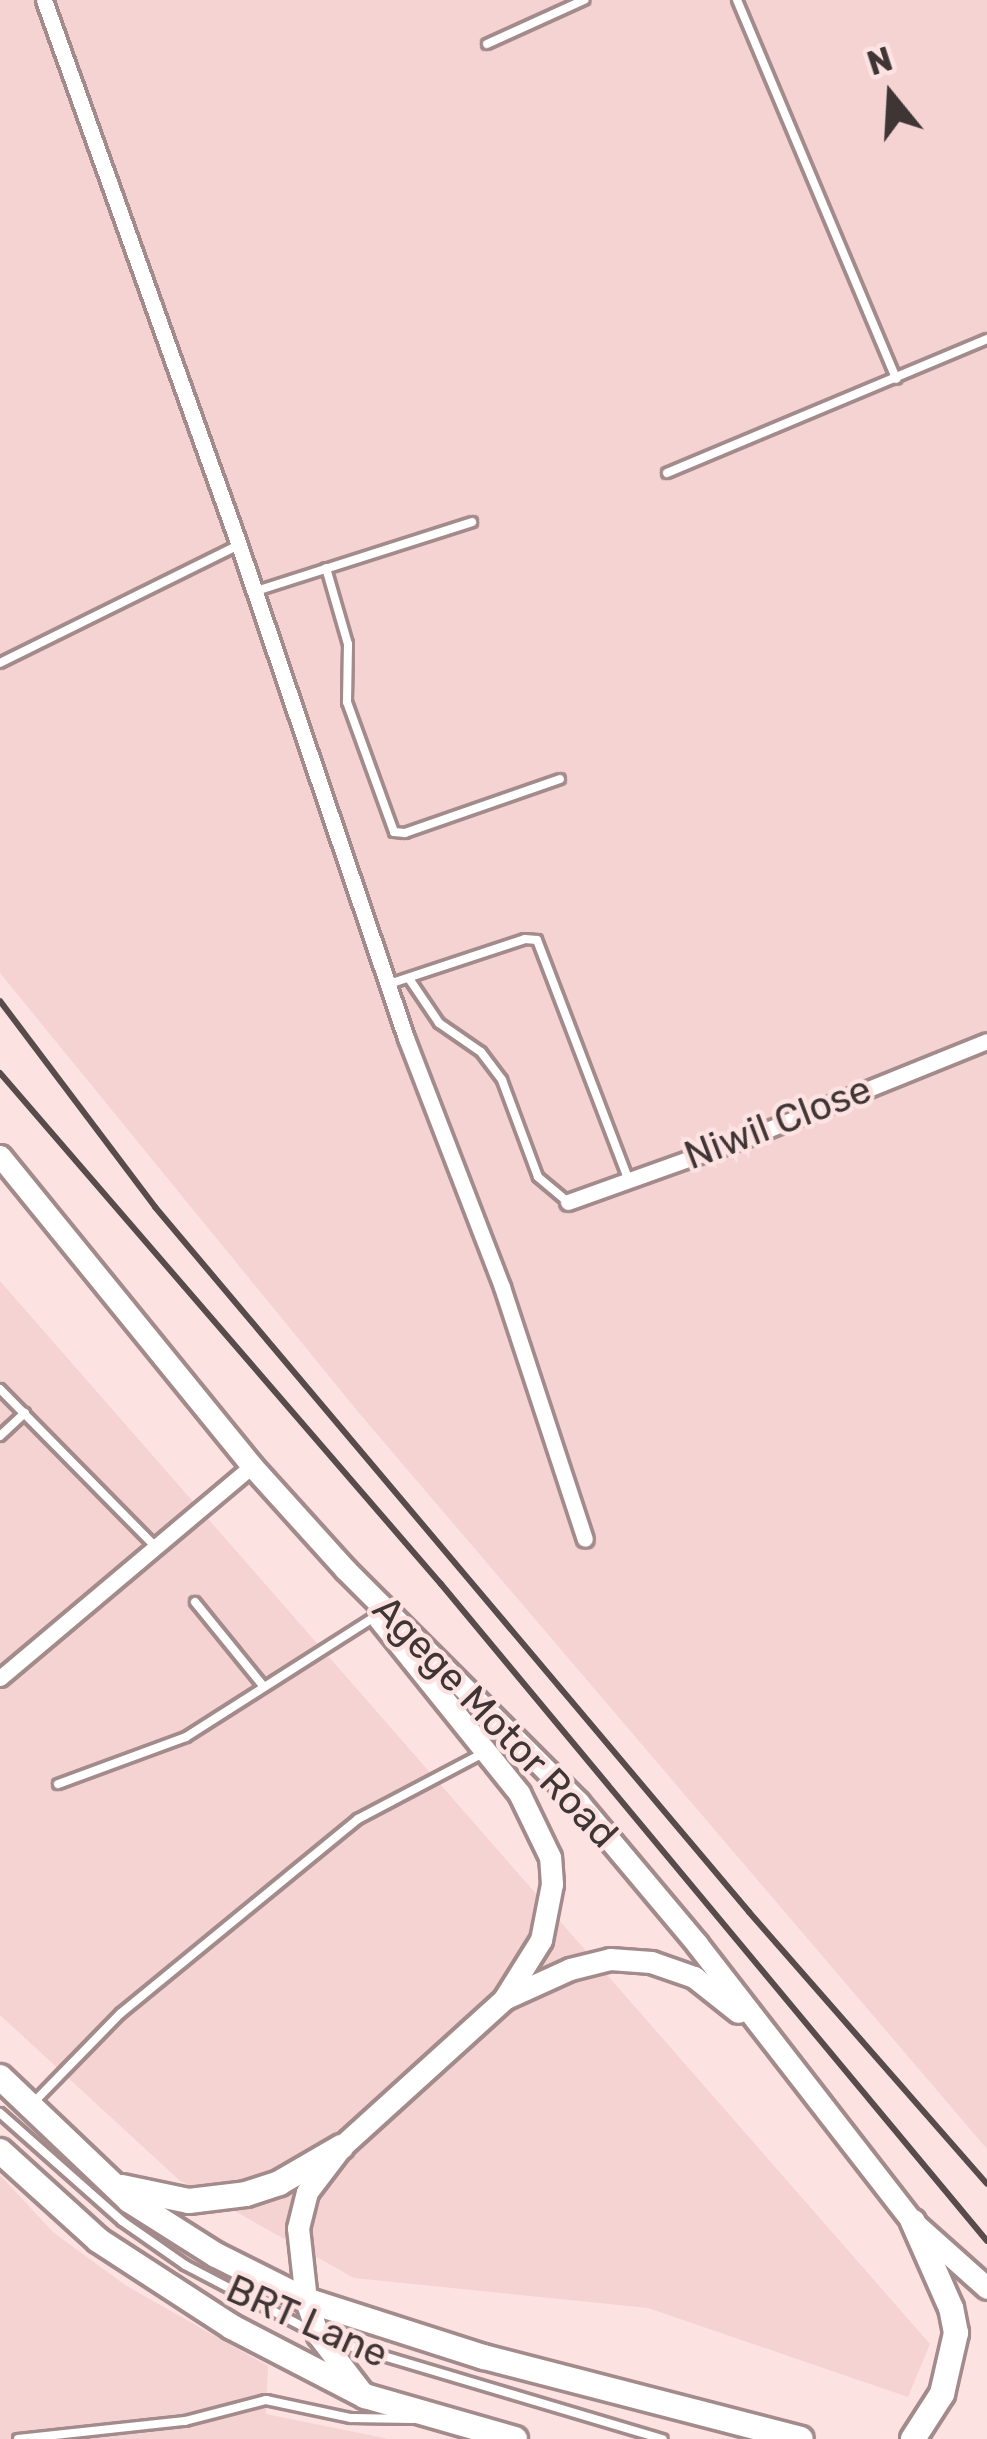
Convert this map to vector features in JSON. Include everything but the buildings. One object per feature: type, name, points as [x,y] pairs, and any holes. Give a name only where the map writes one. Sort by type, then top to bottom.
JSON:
[{"type":"highway","points":[[0,2077],[103,2180],[216,2255],[306,2300],[484,2357],[801,2439]]},
{"type":"highway","points":[[103,2180],[156,2196],[218,2199],[279,2183],[340,2147]]},
{"type":"highway","points":[[0,2151],[98,2240],[165,2287],[365,2396],[515,2439]]},
{"type":"highway","points":[[913,2222],[952,2308],[956,2333],[942,2394],[913,2439]]},
{"type":"main road","name":"Agege Motor Road","points":[[0,1156],[252,1466],[345,1569],[578,1802],[697,1944],[913,2222],[987,2288]]},
{"type":"main road","points":[[345,1569],[376,1616],[519,1793],[550,1857],[552,1884],[541,1940],[504,1999],[340,2147],[307,2192],[298,2228],[306,2300],[318,2335],[365,2396]]},
{"type":"main road","points":[[504,1999],[570,1969],[610,1959],[651,1962],[694,1977],[759,2029]]},
{"type":"street","points":[[44,0],[238,545],[387,984],[502,1288],[585,1539]]},
{"type":"street","name":"Niwil Close","points":[[568,1202],[752,1136],[987,1041]]},
{"type":"street","points":[[0,1678],[252,1466]]},
{"type":"lane","points":[[487,44],[584,0]]},
{"type":"lane","points":[[737,0],[896,379]]},
{"type":"lane","points":[[667,472],[987,339]]},
{"type":"lane","points":[[251,593],[472,522]]},
{"type":"lane","points":[[0,664],[238,545]]},
{"type":"lane","points":[[326,568],[348,644],[347,702],[394,832],[405,833],[560,779]]},
{"type":"lane","points":[[387,984],[525,939],[537,940],[628,1179]]},
{"type":"lane","points":[[410,980],[439,1023],[482,1052],[502,1080],[538,1177],[568,1202]]},
{"type":"lane","points":[[0,1389],[155,1546]]},
{"type":"lane","points":[[0,1436],[25,1413]]},
{"type":"lane","points":[[195,1602],[264,1687]]},
{"type":"lane","points":[[58,1784],[167,1747],[376,1616]]},
{"type":"lane","points":[[28,2108],[121,2013],[358,1819],[486,1752]]},
{"type":"lane","name":"BRT Lane","points":[[0,2113],[34,2148],[154,2243],[318,2335],[663,2439]]},
{"type":"lane","points":[[18,2439],[53,2431],[185,2421],[266,2400],[351,2418],[445,2420]]},
{"type":"shaded area","points":[[0,0],[987,0],[987,2149],[359,1413],[0,973]]},
{"type":"shaded area","points":[[0,1281],[930,2344],[908,2397],[648,2308],[354,2278],[179,2180],[0,2015]]},
{"type":"shaded area","points":[[0,2175],[53,2232],[125,2285],[268,2366],[266,2414],[389,2439],[0,2439]]},
{"type":"railway","points":[[0,1001],[155,1207],[749,1912],[987,2184]]},
{"type":"railway","points":[[0,1073],[441,1584],[987,2241]]}]
